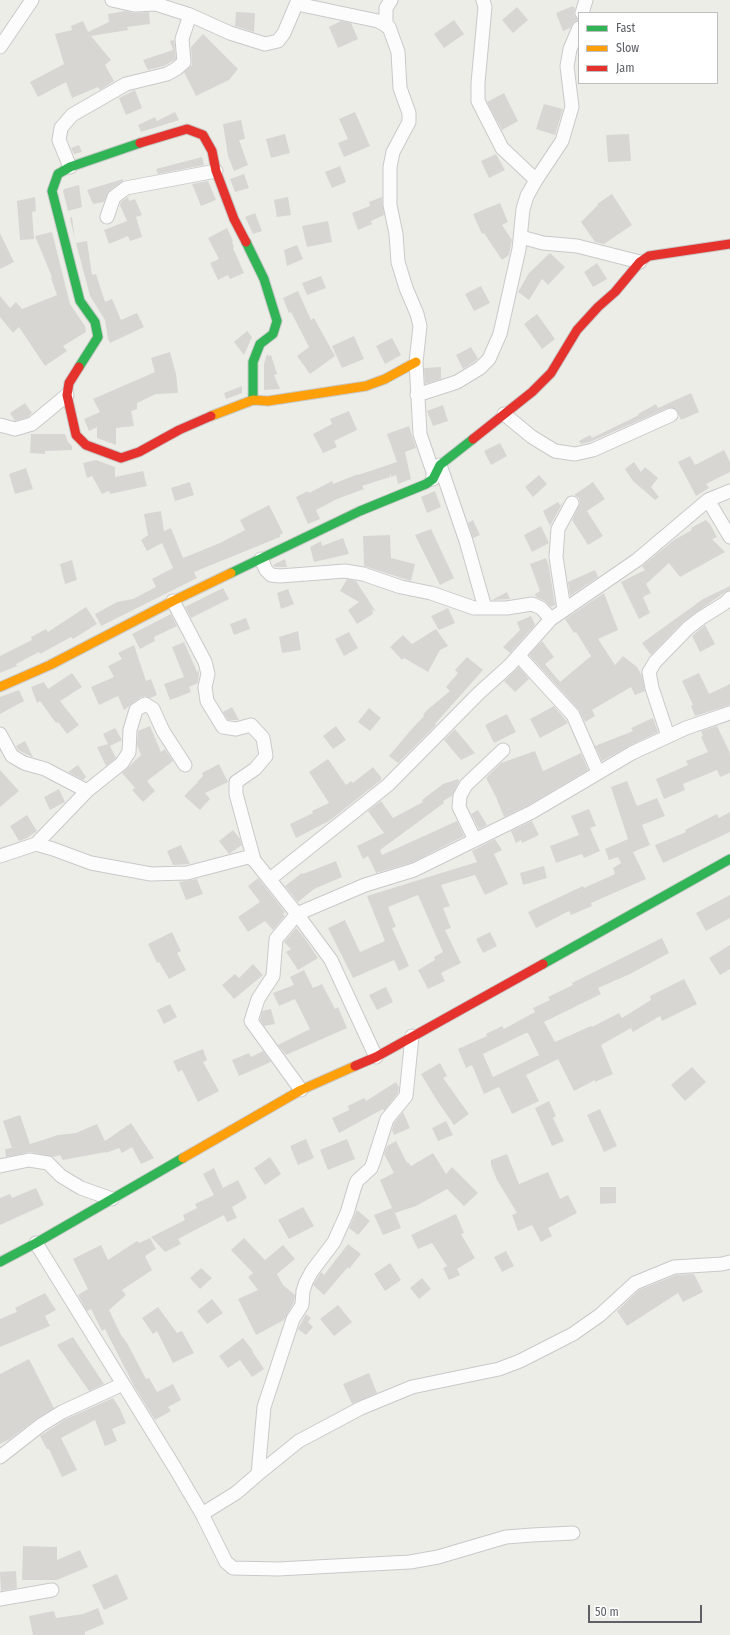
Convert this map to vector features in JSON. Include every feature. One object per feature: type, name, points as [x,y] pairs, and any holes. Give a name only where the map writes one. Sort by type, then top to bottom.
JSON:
[{"type":"street","points":[[0,47],[32,0]]},
{"type":"street","points":[[112,0],[134,5],[156,4],[190,15],[230,33],[265,44],[278,41],[284,33],[297,2],[378,22],[389,27],[398,52],[400,88],[409,113],[408,122],[393,152],[390,167],[390,204],[396,234],[398,262],[420,326],[416,362],[420,434],[433,472],[433,479]]},
{"type":"street","points":[[386,26],[386,8],[391,0]]},
{"type":"street","points":[[483,0],[485,7],[478,83],[478,101],[502,148],[536,180]]},
{"type":"street","points":[[582,12],[586,0]]},
{"type":"street","points":[[70,167],[59,140],[61,128],[72,115],[126,84],[167,74],[184,62],[182,39],[190,15]]},
{"type":"street","points":[[417,395],[457,382],[480,368],[489,359],[500,334],[521,237],[523,209],[527,196],[562,141],[570,115],[572,107],[567,66],[570,48],[578,30]]},
{"type":"street","points":[[253,400],[253,362],[260,344],[273,334],[277,321],[264,280],[234,219],[216,171],[212,151],[203,135],[187,130],[108,153],[70,167],[58,174],[52,191],[80,301],[95,322],[98,337],[69,383],[68,395],[76,435],[86,445],[121,458],[139,452],[179,430],[253,400],[268,401],[366,386],[384,379],[416,362]]},
{"type":"street","points":[[107,217],[114,197],[126,188],[216,171]]},
{"type":"street","points":[[521,237],[543,243],[576,246],[640,262]]},
{"type":"street","points":[[0,687],[50,665],[173,602],[360,511],[426,484],[433,479],[440,465],[532,392],[551,373],[577,330],[598,306],[615,292],[640,262],[649,256],[730,244]]},
{"type":"street","points":[[0,425],[15,429],[32,424],[68,395]]},
{"type":"street","points":[[504,414],[532,436],[555,450],[575,454],[593,450],[671,415]]},
{"type":"street","points":[[440,465],[466,541],[485,608]]},
{"type":"street","points":[[270,879],[388,785],[478,693],[519,656],[551,619],[564,609],[606,583],[637,560],[708,500],[730,491]]},
{"type":"street","points":[[708,500],[730,537]]},
{"type":"street","points":[[564,609],[556,557],[558,529],[572,503]]},
{"type":"street","points":[[261,559],[266,570],[271,575],[280,576],[345,571],[363,574],[401,587],[431,593],[474,608],[507,608],[532,604],[541,608],[551,619]]},
{"type":"street","points":[[668,736],[652,688],[649,672],[655,662],[688,628],[730,598]]},
{"type":"street","points":[[173,602],[205,662],[208,674],[205,688],[207,702],[223,727],[236,729],[251,725],[263,738],[266,756],[255,769],[236,782],[236,794],[254,860]]},
{"type":"street","points":[[519,656],[574,716],[598,772]]},
{"type":"street","points":[[0,856],[36,844],[87,792],[122,763],[129,752],[130,730],[136,710],[145,704],[153,709],[163,731],[185,764]]},
{"type":"street","points":[[301,1090],[251,1021],[258,999],[273,976],[276,939],[297,914],[365,885],[414,870],[532,812],[632,753],[686,728],[730,713]]},
{"type":"street","points":[[0,734],[12,756],[24,763],[45,769],[87,792]]},
{"type":"street","points":[[475,840],[459,807],[460,796],[466,785],[503,750]]},
{"type":"street","points":[[36,844],[91,863],[151,874],[187,873],[248,857],[254,860],[331,960],[376,1057]]},
{"type":"street","points":[[1,1258],[36,1243],[301,1090],[376,1057],[730,859]]},
{"type":"street","points":[[258,1474],[264,1407],[293,1319],[302,1305],[303,1291],[306,1282],[312,1271],[334,1242],[347,1213],[357,1181],[371,1168],[373,1164],[387,1118],[406,1096],[412,1036]]},
{"type":"street","points":[[0,1166],[30,1160],[48,1163],[61,1176],[81,1188],[112,1199]]},
{"type":"street","points":[[36,1243],[202,1514],[226,1562],[233,1568],[254,1569],[410,1562],[438,1558],[506,1538],[573,1533]]},
{"type":"street","points":[[202,1514],[236,1493],[299,1441],[361,1408],[412,1387],[499,1369],[520,1361],[573,1334],[600,1315],[635,1284],[653,1275],[674,1267],[730,1262]]},
{"type":"street","points":[[0,1456],[41,1425],[62,1412],[123,1384]]},
{"type":"street","points":[[0,1599],[52,1590]]},
{"type":"building","points":[[573,6],[575,9],[574,15],[578,20],[574,22],[570,28],[563,31],[556,13]]},
{"type":"building","points":[[517,7],[528,20],[513,33],[502,20]]},
{"type":"building","points":[[125,11],[134,13],[149,12],[150,24],[127,27],[128,30],[91,36],[111,60],[105,65],[114,81],[100,90],[98,87],[72,98],[66,82],[38,97],[30,82],[64,64],[55,34],[72,30],[71,26],[83,21],[88,32],[109,22],[108,14]]},
{"type":"building","points":[[236,12],[255,13],[254,32],[235,26]]},
{"type":"building","points":[[454,20],[464,34],[444,48],[434,34]]},
{"type":"building","points":[[341,21],[351,23],[358,39],[338,48],[329,27]]},
{"type":"building","points":[[203,34],[238,69],[229,80],[196,96],[184,72],[192,65],[191,47]]},
{"type":"building","points":[[174,40],[176,59],[164,66],[148,70],[143,60],[173,50],[170,41]]},
{"type":"building","points":[[135,90],[142,108],[126,115],[119,98]]},
{"type":"building","points":[[504,93],[518,121],[502,130],[487,102]]},
{"type":"building","points":[[544,104],[563,109],[555,135],[536,129]]},
{"type":"building","points":[[175,112],[179,120],[141,132],[138,125],[155,117],[157,121]]},
{"type":"building","points":[[355,112],[370,146],[344,157],[338,143],[348,139],[339,119]]},
{"type":"building","points":[[241,120],[245,139],[239,140],[248,165],[234,171],[228,156],[223,124]]},
{"type":"building","points":[[285,134],[290,153],[271,158],[266,139]]},
{"type":"building","points":[[629,134],[631,161],[608,162],[606,135]]},
{"type":"building","points":[[79,145],[82,152],[74,154],[71,148]]},
{"type":"building","points":[[496,154],[505,170],[489,178],[481,161]]},
{"type":"building","points":[[202,157],[204,165],[158,174],[156,169]]},
{"type":"building","points":[[340,166],[346,182],[332,188],[325,172]]},
{"type":"building","points":[[244,174],[249,188],[235,192],[230,179]]},
{"type":"building","points":[[123,179],[123,181],[109,191],[104,202],[93,204],[87,190]]},
{"type":"building","points":[[208,181],[216,200],[201,206],[192,184]]},
{"type":"building","points":[[79,185],[82,207],[68,211],[63,191],[64,189]]},
{"type":"building","points":[[612,194],[632,225],[604,244],[595,242],[581,222],[598,205],[597,204]]},
{"type":"building","points":[[35,197],[36,211],[32,212],[34,239],[20,240],[17,201]]},
{"type":"building","points":[[128,197],[129,201],[135,199],[142,215],[136,217],[142,237],[130,241],[128,236],[109,244],[104,230],[127,221],[120,205],[121,202]]},
{"type":"building","points":[[288,197],[291,215],[277,217],[274,200]]},
{"type":"building","points":[[382,197],[384,215],[371,221],[372,224],[358,230],[352,213],[370,206],[369,202]]},
{"type":"building","points":[[500,203],[508,222],[502,225],[512,240],[509,255],[502,260],[484,233],[482,234],[473,214]]},
{"type":"building","points":[[255,213],[262,231],[253,234],[245,217]]},
{"type":"building","points":[[72,217],[75,240],[70,218]]},
{"type":"building","points":[[328,221],[332,242],[307,247],[302,226]]},
{"type":"building","points":[[227,228],[233,241],[233,248],[244,273],[230,279],[228,275],[218,280],[210,263],[219,259],[208,238]]},
{"type":"building","points":[[52,232],[70,304],[85,326],[86,332],[63,346],[67,351],[45,366],[19,327],[13,333],[0,317],[0,296],[10,308],[16,302],[22,309],[57,295],[51,278],[52,277],[35,236]]},
{"type":"building","points":[[0,233],[14,262],[0,269]]},
{"type":"building","points":[[87,241],[92,275],[96,274],[105,302],[112,299],[121,320],[137,313],[144,327],[110,343],[105,320],[90,296],[76,243]]},
{"type":"building","points":[[297,245],[303,259],[287,266],[284,250]]},
{"type":"building","points":[[550,253],[565,267],[548,285],[542,279],[529,300],[518,292],[529,273]]},
{"type":"building","points":[[597,263],[607,279],[593,287],[584,272]]},
{"type":"building","points":[[321,276],[326,288],[307,295],[302,283]]},
{"type":"building","points":[[481,286],[490,303],[474,311],[465,294]]},
{"type":"building","points":[[298,291],[311,320],[314,318],[335,356],[310,374],[297,356],[309,347],[291,312],[289,313],[283,298]]},
{"type":"building","points":[[537,314],[555,339],[542,349],[524,324]]},
{"type":"building","points":[[247,331],[252,337],[244,355],[234,342]]},
{"type":"building","points":[[354,336],[364,359],[342,368],[332,346]]},
{"type":"building","points":[[392,338],[401,355],[385,364],[376,346]]},
{"type":"building","points":[[471,347],[478,359],[463,369],[456,355]]},
{"type":"building","points":[[170,352],[176,374],[178,393],[156,394],[137,403],[137,409],[131,411],[134,426],[116,428],[116,445],[97,438],[97,427],[89,431],[84,419],[100,412],[93,399],[155,372],[151,358]]},
{"type":"building","points":[[267,354],[269,356],[271,355],[277,374],[274,375],[280,389],[264,390],[264,364]]},
{"type":"building","points":[[441,367],[441,379],[425,384],[424,368]]},
{"type":"building","points":[[242,386],[242,393],[226,399],[224,393]]},
{"type":"building","points":[[691,393],[699,412],[681,420],[676,409],[668,408],[590,442],[581,444],[579,441],[590,435],[592,438],[639,415],[638,414],[656,404],[658,408]]},
{"type":"building","points":[[25,403],[32,413],[28,417],[15,421],[10,413]]},
{"type":"building","points":[[443,405],[448,421],[433,426],[427,411]]},
{"type":"building","points":[[349,411],[357,430],[334,441],[337,447],[323,453],[313,434],[332,424],[330,419]]},
{"type":"building","points":[[409,426],[416,448],[405,452],[411,479],[398,484],[396,475],[391,477],[390,473],[390,477],[362,486],[364,489],[337,499],[316,510],[320,519],[308,524],[296,497],[308,491],[309,493],[332,481],[333,484],[358,474],[397,462],[387,434]]},
{"type":"building","points":[[31,434],[65,434],[68,442],[72,446],[72,450],[45,451],[45,454],[30,453]]},
{"type":"building","points":[[500,443],[507,456],[491,465],[484,451]]},
{"type":"building","points":[[724,450],[730,462],[730,472],[706,484],[709,488],[696,496],[678,462],[690,456],[695,465]]},
{"type":"building","points":[[96,460],[115,467],[115,477],[143,471],[147,486],[110,494],[109,491],[102,494],[92,476],[87,478],[83,463]]},
{"type":"building","points":[[634,462],[641,472],[645,467],[658,478],[651,487],[659,497],[655,500],[633,481],[625,469]]},
{"type":"building","points":[[26,468],[33,489],[15,494],[9,474]]},
{"type":"building","points":[[539,475],[547,484],[533,497],[525,487]]},
{"type":"building","points":[[190,482],[194,495],[175,501],[171,488]]},
{"type":"building","points":[[593,482],[605,499],[587,511],[603,536],[588,545],[572,520],[580,503],[579,498],[574,495]]},
{"type":"building","points":[[435,491],[441,507],[427,513],[421,497]]},
{"type":"building","points":[[558,502],[560,505],[563,502],[550,526],[543,511]]},
{"type":"building","points":[[269,505],[283,533],[280,537],[194,572],[197,578],[101,626],[95,614],[117,602],[133,599],[156,587],[152,579],[173,568],[162,543],[147,551],[141,540],[148,535],[144,514],[161,511],[164,531],[171,528],[183,558],[220,543],[245,530],[240,520]]},
{"type":"building","points":[[473,520],[480,535],[473,538],[468,523]]},
{"type":"building","points":[[706,520],[717,537],[712,539],[725,552],[680,577],[669,563],[646,584],[651,593],[643,597],[650,613],[639,619],[621,582],[645,570],[642,566],[674,540]]},
{"type":"building","points":[[541,526],[549,543],[532,552],[524,535]]},
{"type":"building","points":[[431,529],[454,578],[440,585],[415,535]]},
{"type":"building","points":[[390,535],[391,558],[415,564],[411,581],[364,566],[363,536]]},
{"type":"building","points":[[343,538],[349,554],[314,562],[310,547],[321,541],[322,546]]},
{"type":"building","points":[[546,558],[549,567],[555,605],[551,607],[545,601],[536,597],[535,594],[540,591],[530,564]]},
{"type":"building","points":[[285,559],[287,567],[275,567],[273,565]]},
{"type":"building","points":[[72,560],[77,580],[65,584],[60,564]]},
{"type":"building","points":[[595,570],[598,577],[570,596],[568,582]]},
{"type":"building","points":[[347,579],[356,581],[376,612],[372,609],[373,614],[357,624],[348,610],[359,602],[340,591]]},
{"type":"building","points":[[730,586],[730,590],[683,622],[651,655],[642,643],[703,599]]},
{"type":"building","points":[[223,588],[229,599],[191,618],[185,607]]},
{"type":"building","points":[[288,589],[294,604],[281,609],[277,593]]},
{"type":"building","points":[[507,592],[510,599],[492,600]]},
{"type":"building","points":[[604,593],[618,630],[598,639],[615,665],[623,656],[637,667],[642,676],[645,691],[635,695],[631,687],[592,710],[595,716],[585,722],[579,710],[529,655],[542,641],[554,657],[545,664],[560,682],[591,656],[576,632],[574,633],[565,619]]},
{"type":"building","points":[[86,607],[97,624],[73,639],[71,637],[40,654],[39,652],[16,664],[17,666],[0,673],[0,656],[32,640],[31,637],[46,629],[48,632]]},
{"type":"building","points":[[448,608],[455,623],[439,630],[431,616]]},
{"type":"building","points":[[171,614],[177,626],[154,637],[155,641],[140,649],[132,634]]},
{"type":"building","points":[[531,616],[535,625],[510,653],[503,647],[520,630],[517,622]]},
{"type":"building","points":[[246,618],[250,629],[234,635],[230,624]]},
{"type":"building","points":[[705,625],[715,644],[700,652],[692,636]]},
{"type":"building","points":[[436,629],[448,646],[440,650],[428,672],[404,658],[402,660],[390,647],[403,635],[412,644]]},
{"type":"building","points":[[298,631],[301,650],[282,653],[279,637]]},
{"type":"building","points":[[349,632],[358,648],[344,656],[335,639]]},
{"type":"building","points":[[184,642],[197,672],[199,671],[198,683],[189,687],[191,692],[170,700],[164,684],[184,677],[172,647]]},
{"type":"building","points":[[134,645],[146,681],[151,679],[157,695],[150,698],[145,696],[141,697],[124,710],[118,696],[99,705],[91,687],[114,677],[108,666],[122,659],[118,653]]},
{"type":"building","points":[[467,657],[483,670],[435,724],[436,725],[398,763],[389,756],[424,716],[423,715],[427,710],[450,691],[446,687],[458,673],[455,670]]},
{"type":"building","points":[[519,667],[529,679],[515,692],[504,681]]},
{"type":"building","points":[[72,673],[82,687],[60,701],[79,725],[67,734],[58,722],[56,723],[40,701],[37,703],[31,687],[44,682],[48,689]]},
{"type":"building","points":[[699,673],[709,694],[730,684],[730,705],[695,716],[691,706],[693,705],[682,681]]},
{"type":"building","points":[[19,690],[24,701],[0,714],[0,697]]},
{"type":"building","points":[[554,706],[568,723],[540,738],[530,719]]},
{"type":"building","points":[[232,707],[239,720],[228,720],[223,712]]},
{"type":"building","points":[[369,708],[381,718],[370,731],[358,722]]},
{"type":"building","points":[[507,714],[516,732],[494,743],[485,725]]},
{"type":"building","points":[[653,718],[658,732],[602,761],[595,746],[633,731],[631,728]]},
{"type":"building","points":[[150,726],[161,752],[165,749],[173,761],[147,781],[155,791],[143,802],[132,790],[135,788],[122,773],[141,755],[137,745],[138,731]]},
{"type":"building","points":[[336,726],[346,740],[333,749],[323,736]]},
{"type":"building","points":[[717,726],[730,753],[730,773],[720,777],[717,770],[683,784],[685,790],[664,799],[656,779],[688,765],[686,761],[708,752],[701,737],[703,736],[701,731]]},
{"type":"building","points":[[115,728],[122,740],[110,746],[116,758],[106,766],[97,747],[108,744],[103,734]]},
{"type":"building","points":[[455,729],[475,753],[461,760],[444,740]]},
{"type":"building","points":[[25,741],[33,757],[18,750],[16,746]]},
{"type":"building","points":[[535,751],[543,771],[581,753],[588,770],[529,805],[504,817],[486,778],[501,763]]},
{"type":"building","points":[[328,759],[346,785],[351,781],[353,783],[373,767],[381,777],[381,780],[329,821],[296,838],[290,824],[313,813],[312,811],[329,803],[309,772]]},
{"type":"building","points":[[219,764],[228,782],[205,793],[210,799],[200,810],[184,796],[197,783],[198,784],[197,782],[203,776],[202,773]]},
{"type":"building","points":[[78,765],[86,777],[83,780],[68,772]]},
{"type":"building","points":[[0,770],[19,791],[0,807]]},
{"type":"building","points":[[458,779],[459,781],[452,796],[443,801],[444,803],[380,850],[382,855],[457,821],[464,836],[411,863],[376,873],[368,856],[363,859],[357,846],[384,833],[368,811],[381,801],[393,818],[423,802],[422,800],[443,784]]},
{"type":"building","points":[[627,781],[637,806],[657,798],[665,816],[642,825],[650,845],[633,852],[646,879],[591,903],[592,906],[571,915],[569,911],[536,928],[528,912],[583,886],[584,888],[615,874],[613,868],[621,863],[618,857],[609,860],[605,849],[628,839],[611,787]]},
{"type":"building","points":[[59,789],[65,802],[50,810],[44,797]]},
{"type":"building","points":[[589,809],[596,826],[590,828],[600,851],[584,858],[582,854],[556,863],[550,846],[579,835],[571,816]]},
{"type":"building","points":[[478,810],[487,825],[479,829],[471,814]]},
{"type":"building","points":[[730,812],[730,832],[663,863],[655,845],[686,832],[685,830],[717,814],[719,818]]},
{"type":"building","points":[[27,815],[37,831],[27,838],[19,841],[10,826]]},
{"type":"building","points":[[532,821],[539,835],[522,843],[521,840],[516,843],[511,831]]},
{"type":"building","points":[[233,830],[240,839],[242,845],[229,854],[219,841]]},
{"type":"building","points":[[495,839],[502,850],[494,854],[508,884],[485,895],[475,875],[441,885],[450,906],[443,908],[451,928],[445,930],[461,963],[441,973],[445,981],[428,989],[418,970],[435,960],[434,957],[443,952],[418,895],[388,907],[396,927],[392,928],[409,966],[399,971],[394,960],[353,978],[328,928],[345,920],[360,952],[385,941],[367,896],[477,862],[472,851]]},
{"type":"building","points":[[181,845],[190,864],[173,865],[167,851]]},
{"type":"building","points":[[336,861],[342,877],[314,889],[298,902],[285,886],[302,873],[303,874]]},
{"type":"building","points":[[544,866],[547,878],[523,885],[520,873]]},
{"type":"building","points":[[258,878],[285,912],[283,914],[285,916],[273,930],[265,921],[248,932],[238,917],[260,902],[248,886]]},
{"type":"building","points":[[197,879],[203,894],[186,900],[179,882]]},
{"type":"building","points":[[730,895],[730,918],[706,931],[696,913]]},
{"type":"building","points":[[296,928],[318,958],[298,970],[286,952],[291,949],[284,942]]},
{"type":"building","points":[[172,932],[181,951],[177,953],[186,970],[169,979],[159,962],[157,963],[148,944]]},
{"type":"building","points":[[490,932],[497,946],[483,953],[476,939]]},
{"type":"building","points":[[662,938],[669,953],[630,974],[598,988],[601,994],[544,1022],[555,1042],[591,1026],[592,1027],[619,1013],[622,1018],[651,1000],[650,996],[684,979],[697,1004],[662,1021],[660,1016],[633,1032],[631,1028],[601,1045],[613,1074],[595,1082],[595,1080],[574,1091],[558,1059],[526,1075],[539,1101],[512,1114],[499,1087],[484,1094],[472,1065],[466,1068],[458,1049],[487,1036],[486,1034],[502,1026],[504,1029],[535,1012],[533,1008],[550,1000],[548,997],[573,985],[572,983]],"holes":[[[528,1033],[539,1055],[493,1077],[483,1054]]]},
{"type":"building","points":[[730,945],[730,969],[720,975],[709,958]]},
{"type":"building","points":[[253,964],[263,975],[234,999],[222,985],[235,974],[239,978]]},
{"type":"building","points":[[304,970],[313,988],[322,984],[335,1009],[338,1007],[347,1028],[286,1055],[278,1045],[310,1029],[295,999],[279,1006],[273,993],[294,985],[290,977]]},
{"type":"building","points":[[386,987],[393,1002],[377,1010],[369,995]]},
{"type":"building","points":[[170,1004],[177,1017],[164,1024],[157,1010]]},
{"type":"building","points":[[271,1009],[275,1024],[264,1026],[260,1020],[262,1011]]},
{"type":"building","points":[[203,1049],[207,1060],[203,1062],[219,1091],[198,1102],[182,1070],[178,1072],[173,1061]]},
{"type":"building","points":[[263,1051],[271,1062],[239,1076],[232,1060],[249,1053],[251,1057]]},
{"type":"building","points":[[440,1063],[447,1076],[443,1078],[469,1114],[454,1125],[421,1074]]},
{"type":"building","points":[[692,1067],[706,1082],[685,1101],[671,1085]]},
{"type":"building","points":[[396,1082],[399,1087],[398,1093],[384,1111],[383,1109],[339,1133],[332,1118],[349,1110],[348,1106],[364,1098],[366,1101]]},
{"type":"building","points":[[549,1101],[556,1116],[553,1118],[564,1141],[552,1146],[535,1108]]},
{"type":"building","points":[[600,1109],[617,1146],[604,1152],[587,1115]]},
{"type":"building","points":[[403,1112],[410,1128],[394,1135],[392,1130],[394,1123]]},
{"type":"building","points":[[20,1115],[30,1144],[58,1135],[76,1133],[97,1124],[105,1141],[131,1123],[154,1158],[141,1164],[132,1147],[122,1153],[119,1148],[106,1153],[63,1160],[60,1155],[53,1157],[30,1152],[6,1157],[5,1149],[12,1148],[3,1121]]},
{"type":"building","points":[[446,1121],[453,1135],[438,1141],[432,1128]]},
{"type":"building","points":[[306,1139],[314,1158],[298,1165],[290,1146]]},
{"type":"building","points":[[347,1139],[355,1159],[328,1170],[320,1150]]},
{"type":"building","points":[[396,1141],[407,1163],[408,1162],[411,1166],[433,1153],[446,1174],[452,1167],[478,1193],[464,1206],[447,1189],[416,1206],[395,1213],[401,1228],[383,1235],[374,1215],[392,1208],[380,1180],[394,1173],[384,1154],[387,1146]]},
{"type":"building","points":[[507,1154],[519,1184],[548,1172],[560,1199],[568,1195],[577,1213],[548,1228],[552,1236],[541,1242],[532,1225],[518,1231],[512,1215],[517,1213],[497,1180],[491,1165],[491,1160]]},
{"type":"building","points":[[270,1157],[281,1174],[265,1185],[254,1168]]},
{"type":"building","points":[[214,1168],[223,1188],[238,1180],[247,1198],[232,1207],[237,1218],[227,1222],[224,1215],[178,1239],[181,1244],[165,1252],[151,1237],[185,1220],[183,1215],[197,1208],[195,1204],[214,1195],[203,1174]]},
{"type":"building","points":[[600,1187],[616,1187],[616,1203],[600,1204]]},
{"type":"building","points":[[36,1188],[44,1205],[0,1225],[0,1198],[10,1194],[12,1198]]},
{"type":"building","points":[[303,1207],[314,1226],[289,1239],[278,1220]]},
{"type":"building","points":[[357,1210],[370,1221],[358,1235],[349,1228]]},
{"type":"building","points":[[456,1214],[464,1233],[461,1234],[475,1258],[457,1269],[460,1275],[449,1280],[443,1268],[447,1266],[432,1243],[418,1249],[411,1235]]},
{"type":"building","points":[[150,1238],[156,1249],[145,1256],[152,1270],[122,1290],[126,1295],[109,1310],[121,1335],[127,1343],[146,1379],[149,1378],[157,1392],[173,1384],[181,1400],[168,1407],[171,1411],[155,1420],[134,1386],[105,1329],[102,1331],[91,1309],[87,1311],[78,1295],[88,1289],[73,1259],[101,1245],[108,1260],[137,1241],[139,1243]]},
{"type":"building","points":[[244,1238],[265,1260],[283,1245],[295,1259],[277,1274],[283,1285],[295,1295],[294,1302],[284,1320],[256,1335],[238,1299],[258,1290],[248,1277],[253,1273],[231,1250]]},
{"type":"building","points":[[348,1244],[361,1254],[324,1295],[313,1285],[321,1272],[324,1275]]},
{"type":"building","points":[[506,1251],[514,1266],[502,1272],[494,1257]]},
{"type":"building","points":[[390,1263],[401,1280],[385,1291],[374,1274]]},
{"type":"building","points":[[201,1268],[212,1278],[200,1289],[190,1278]]},
{"type":"building","points":[[694,1274],[703,1292],[683,1302],[678,1293],[627,1326],[617,1311],[639,1290],[676,1275]]},
{"type":"building","points":[[422,1278],[431,1289],[419,1299],[410,1288]]},
{"type":"building","points":[[45,1293],[56,1310],[45,1316],[50,1326],[0,1347],[0,1319],[17,1312],[15,1308]]},
{"type":"building","points":[[212,1299],[223,1313],[207,1324],[197,1311]]},
{"type":"building","points":[[338,1305],[352,1322],[334,1336],[320,1319]]},
{"type":"building","points":[[158,1307],[177,1333],[182,1331],[194,1353],[173,1363],[157,1331],[153,1334],[142,1318]]},
{"type":"building","points":[[306,1314],[311,1318],[308,1322],[313,1327],[306,1335],[298,1329]]},
{"type":"building","points":[[73,1337],[104,1384],[89,1391],[57,1345]]},
{"type":"building","points":[[243,1338],[264,1369],[252,1377],[240,1360],[228,1368],[219,1356]]},
{"type":"building","points":[[29,1359],[54,1408],[36,1419],[10,1439],[0,1444],[0,1374]]},
{"type":"building","points":[[369,1373],[377,1393],[352,1404],[343,1384]]},
{"type":"building","points":[[113,1398],[126,1423],[112,1429],[117,1441],[105,1446],[95,1420],[61,1438],[77,1470],[62,1477],[49,1449],[47,1449],[40,1436],[66,1419]]},
{"type":"building","points":[[23,1546],[57,1547],[57,1560],[80,1550],[88,1567],[57,1580],[22,1580]]},
{"type":"building","points":[[16,1571],[17,1588],[1,1591],[0,1572]]},
{"type":"building","points":[[117,1574],[128,1599],[104,1610],[92,1585]]},
{"type":"building","points":[[98,1608],[104,1624],[85,1632],[85,1635],[33,1635],[29,1616],[54,1611],[56,1618],[83,1614]]},
{"type":"traffic: fast","points":[[79,367],[98,337],[95,322],[80,301],[52,191],[58,174],[70,167],[140,143]]},
{"type":"traffic: fast","points":[[246,242],[264,279],[277,321],[273,334],[260,344],[253,362],[253,400]]},
{"type":"traffic: fast","points":[[231,573],[360,511],[426,484],[433,479],[440,465],[473,439]]},
{"type":"traffic: fast","points":[[543,964],[730,859]]},
{"type":"traffic: fast","points":[[0,1262],[36,1243],[183,1158]]},
{"type":"traffic: slow","points":[[211,416],[253,400],[268,401],[366,386],[385,379],[416,362]]},
{"type":"traffic: slow","points":[[0,687],[50,665],[173,601],[231,573]]},
{"type":"traffic: slow","points":[[183,1158],[301,1090],[355,1066]]},
{"type":"traffic: jam","points":[[140,143],[187,129],[203,135],[212,151],[216,171],[234,219],[246,242]]},
{"type":"traffic: jam","points":[[473,439],[532,392],[551,373],[577,330],[598,307],[615,292],[640,262],[649,256],[730,244]]},
{"type":"traffic: jam","points":[[79,367],[69,383],[67,395],[76,435],[86,445],[121,458],[139,452],[179,430],[211,416]]},
{"type":"traffic: jam","points":[[355,1066],[376,1057],[543,964]]}]
